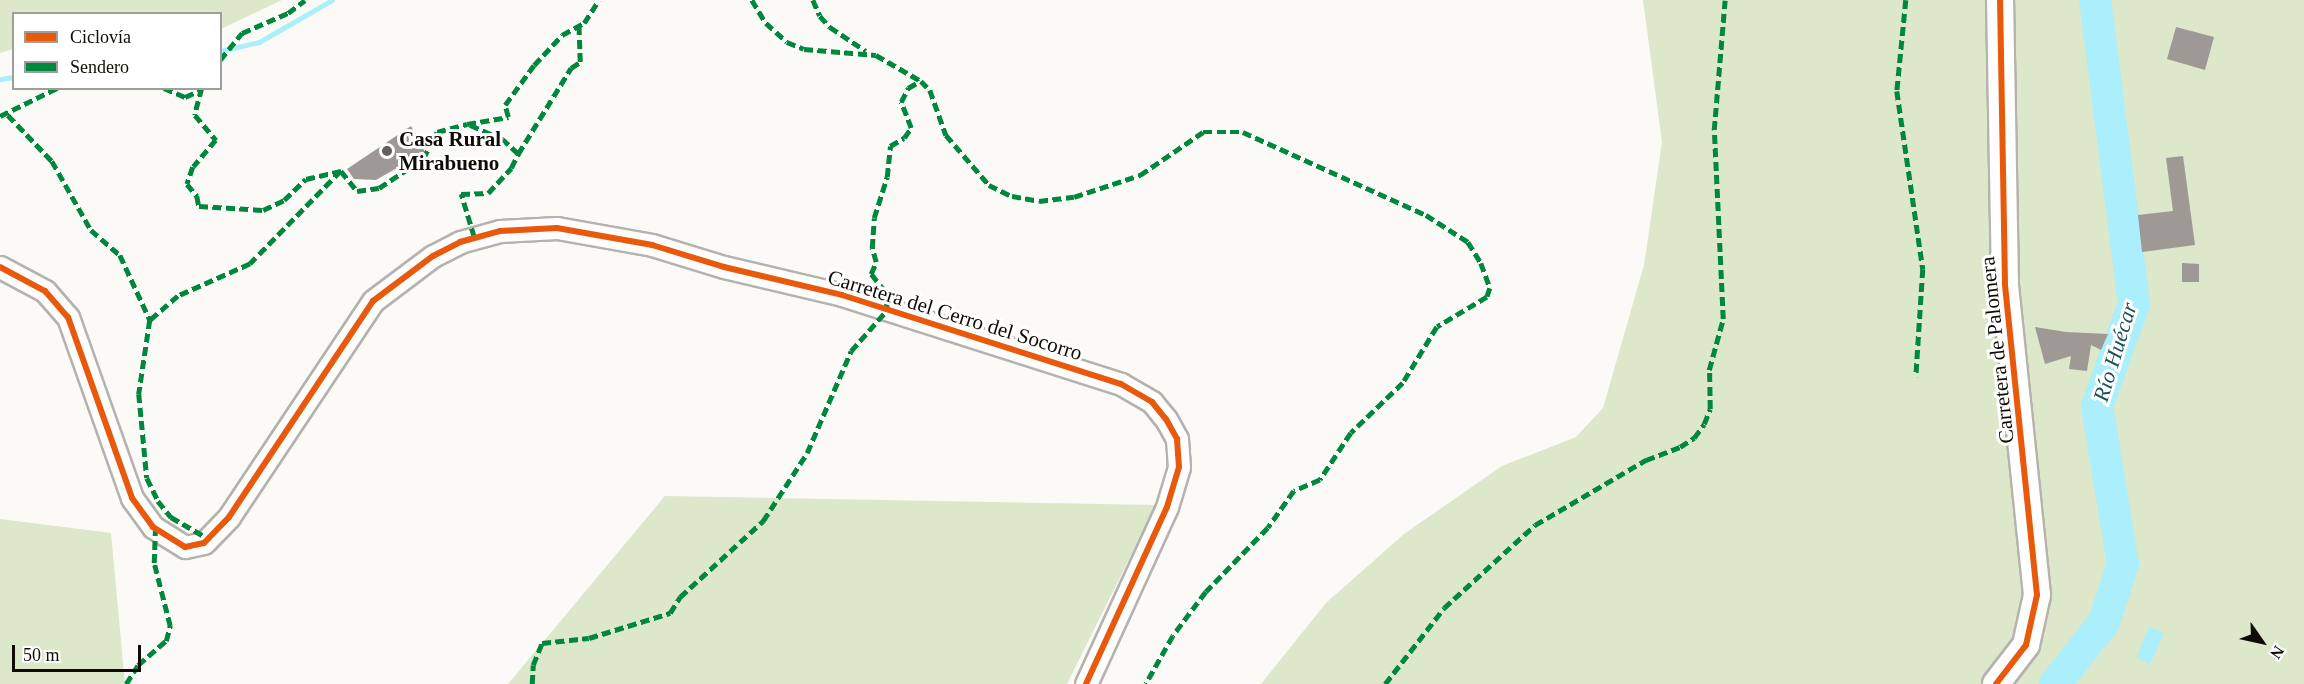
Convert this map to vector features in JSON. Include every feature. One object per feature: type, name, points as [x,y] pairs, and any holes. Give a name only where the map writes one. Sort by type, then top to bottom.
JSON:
[{"type":"street","name":"Carretera de Palomera","points":[[1996,684],[2026,645],[2037,596],[2005,284],[2000,0]]},
{"type":"street","name":"Carretera del Cerro del Socorro","points":[[0,267],[45,291],[68,317],[132,498],[153,527],[185,547],[204,543],[238,506],[373,301],[433,256],[460,242],[500,231],[557,228],[652,245],[724,267],[842,295],[1121,384],[1147,398],[1166,419],[1177,438],[1179,467],[1167,507],[1086,684]]},
{"type":"green space","points":[[0,0],[282,0],[222,29],[222,12],[12,12],[12,49],[0,53]]},
{"type":"green space","points":[[1643,0],[2304,0],[2304,684],[1261,684],[1326,603],[1404,534],[1502,466],[1576,437],[1603,408],[1644,265],[1662,142]]},
{"type":"green space","points":[[665,496],[1156,505],[1067,684],[508,684]]},
{"type":"green space","points":[[0,519],[111,533],[125,684],[0,684]]},
{"type":"water","points":[[2149,627],[2164,633],[2150,664],[2136,658]]},
{"type":"building","points":[[2176,27],[2214,37],[2205,70],[2167,59]]},
{"type":"building","points":[[411,126],[425,152],[376,180],[354,179],[347,169]]},
{"type":"building","points":[[2183,156],[2195,245],[2142,252],[2138,215],[2173,211],[2166,158]]},
{"type":"building","points":[[2182,263],[2199,264],[2199,282],[2182,282]]},
{"type":"building","points":[[2035,327],[2066,332],[2108,334],[2101,350],[2091,345],[2087,371],[2069,369],[2071,356],[2045,364]]},
{"type":"waterway","points":[[222,51],[259,42],[332,0]]},
{"type":"waterway","name":"Río Huécar","points":[[2055,684],[2104,622],[2123,564],[2097,406],[2134,304],[2095,0]]},
{"type":"waterway","points":[[0,79],[12,77]]},
{"type":"marked path","points":[[222,58],[242,33],[288,13],[305,0]]},
{"type":"marked path","points":[[474,237],[461,194],[488,193],[511,168],[518,154],[503,140],[467,124],[508,117],[505,105],[534,65],[562,35],[584,23],[599,0]]},
{"type":"marked path","points":[[752,0],[766,23],[787,42],[804,49],[876,55],[921,81],[930,90],[946,135],[989,185],[1012,196],[1039,201],[1074,197],[1140,175],[1203,132],[1243,132],[1426,215],[1468,242],[1481,263],[1490,288],[1487,297],[1437,327],[1403,383],[1351,433],[1320,480],[1294,491],[1268,528],[1206,592],[1173,636],[1146,684]]},
{"type":"marked path","points":[[813,0],[820,16],[830,27],[866,51]]},
{"type":"marked path","points":[[1385,684],[1444,608],[1535,525],[1646,460],[1680,447],[1694,438],[1704,424],[1710,409],[1709,370],[1723,319],[1714,130],[1725,0]]},
{"type":"marked path","points":[[1906,0],[1897,91],[1923,269],[1916,377]]},
{"type":"marked path","points":[[518,154],[571,68],[580,62],[579,27]]},
{"type":"marked path","points":[[532,684],[533,665],[542,643],[589,638],[670,613],[680,597],[763,521],[807,453],[851,351],[887,310],[885,292],[871,274],[876,262],[872,248],[874,218],[887,177],[890,146],[904,138],[911,128],[901,102],[908,88],[920,81]]},
{"type":"marked path","points":[[0,116],[53,90]]},
{"type":"marked path","points":[[169,90],[185,97],[201,90]]},
{"type":"marked path","points":[[201,90],[195,115],[216,140],[193,167],[187,184],[197,196],[199,206],[263,210],[284,200],[306,179],[341,171],[250,264],[178,296],[150,320],[139,394],[147,478],[158,501],[171,517],[209,539]]},
{"type":"marked path","points":[[8,115],[52,161],[91,230],[120,255],[150,320]]},
{"type":"marked path","points":[[341,171],[357,191],[379,188],[423,159],[437,132],[467,124]]},
{"type":"marked path","points":[[126,684],[138,665],[166,641],[170,626],[154,563],[155,530]]},
{"type":"cycle path","points":[[1996,684],[2026,645],[2037,595],[2005,284],[2000,0]]},
{"type":"cycle path","points":[[0,267],[45,291],[68,317],[132,498],[153,527],[185,547],[204,543],[229,517],[373,301],[433,256],[460,242],[500,231],[557,228],[652,245],[724,267],[842,295],[1121,384],[1152,402],[1166,419],[1177,439],[1179,467],[1167,507],[1086,684]]},
{"type":"place","name":"Casa Rural Mirabueno","points":[[387,151]]}]
